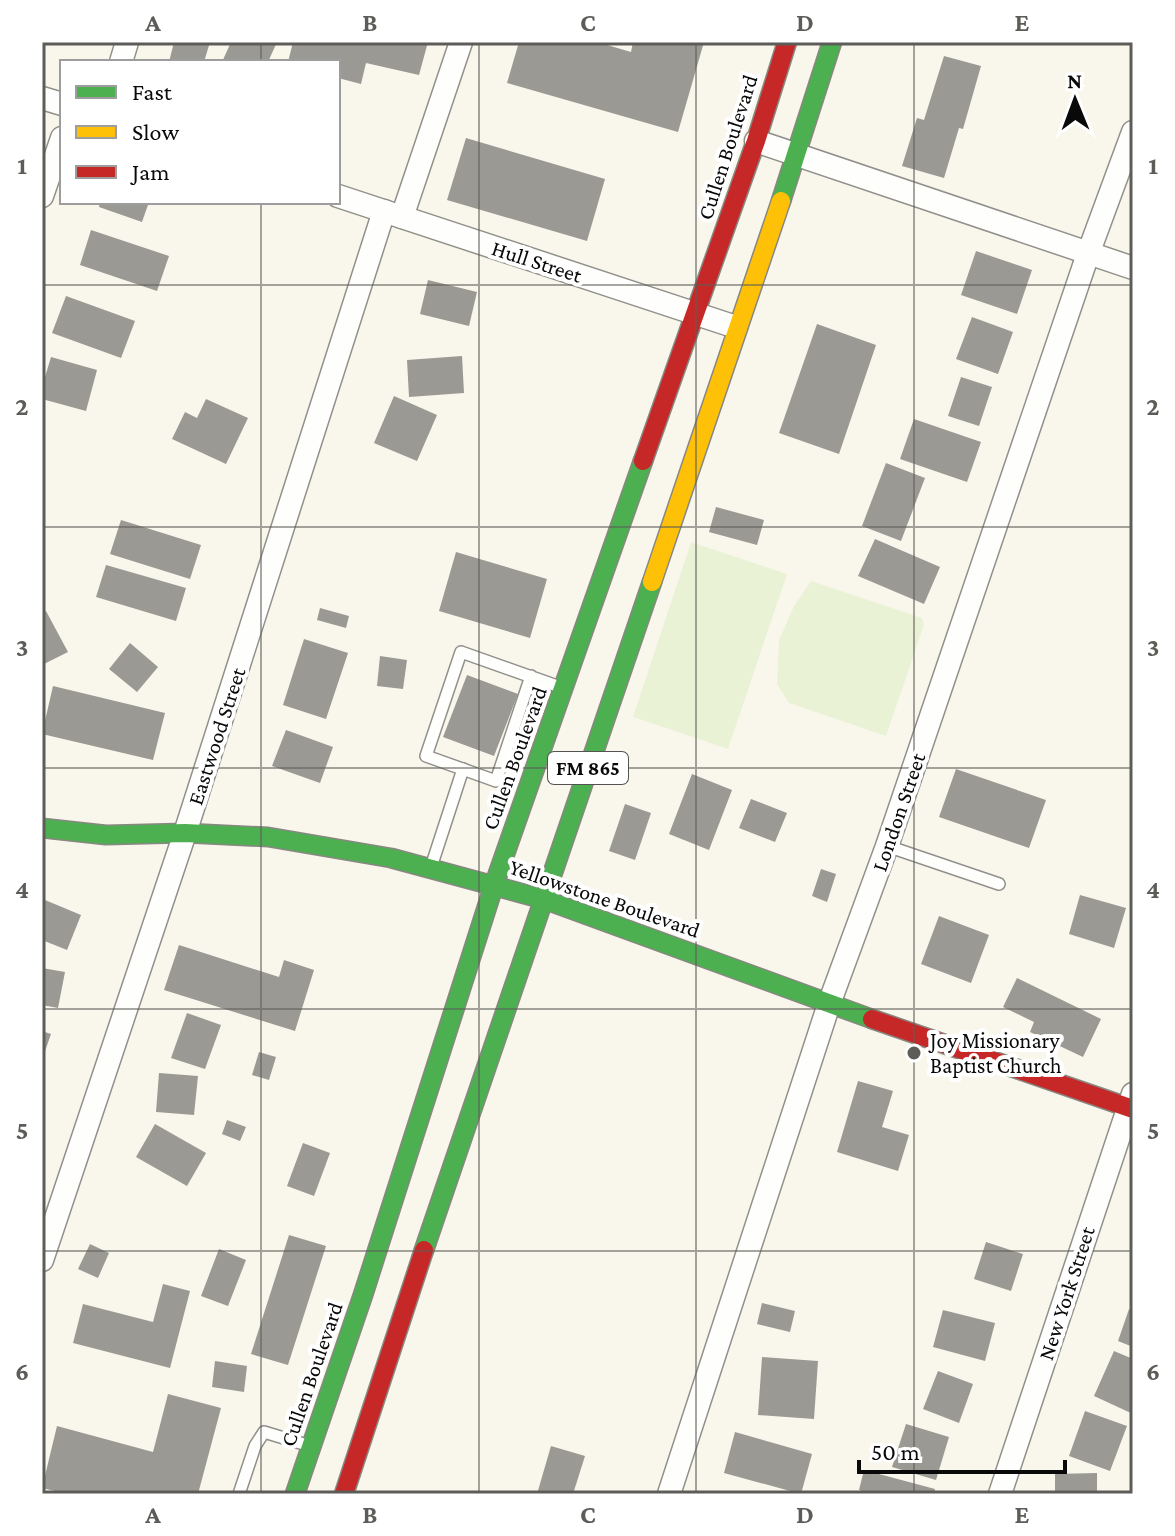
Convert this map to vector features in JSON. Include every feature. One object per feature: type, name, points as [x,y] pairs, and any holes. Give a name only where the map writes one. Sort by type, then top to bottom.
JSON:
[{"type":"main road","name":"Cullen Boulevard","points":[[344,1494],[384,1302],[494,885],[512,786],[564,688],[756,141],[787,42]]},
{"type":"main road","name":"Cullen Boulevard","points":[[295,1494],[312,1446],[384,1302],[543,899],[797,155],[832,42]]},
{"type":"main road","name":"Yellowstone Boulevard","points":[[42,828],[106,835],[185,833],[268,837],[431,868],[543,899],[829,1004],[1131,1103]]},
{"type":"street","name":"Eastwood Street","points":[[42,1260],[393,214],[461,42]]},
{"type":"street","name":"London Street","points":[[669,1494],[829,1004],[887,846],[1088,254],[1133,132]]},
{"type":"street","points":[[756,141],[1133,268]]},
{"type":"street","points":[[42,196],[60,144]]},
{"type":"street","name":"Hull Street","points":[[340,197],[736,327]]},
{"type":"street","name":"New York Street","points":[[1000,1494],[1131,1103]]},
{"type":"lane","points":[[531,676],[510,728],[512,786],[426,756],[449,706],[461,652],[531,676],[564,688]]},
{"type":"lane","points":[[431,868],[463,769]]},
{"type":"lane","points":[[887,846],[999,884]]},
{"type":"lane","points":[[239,1494],[255,1446],[264,1432],[312,1446]]},
{"type":"green space","points":[[691,542],[787,574],[728,749],[633,717]]},
{"type":"green space","points":[[811,581],[922,618],[924,625],[886,736],[789,703],[777,684],[779,640],[794,606]]},
{"type":"building","points":[[174,42],[210,42],[205,60],[170,60]]},
{"type":"building","points":[[231,42],[277,42],[269,60],[223,60]]},
{"type":"building","points":[[293,42],[428,42],[419,75],[366,63],[361,84],[340,79],[340,60],[288,60]]},
{"type":"building","points":[[519,42],[597,42],[631,52],[633,42],[704,42],[678,132],[507,83]]},
{"type":"building","points":[[944,56],[981,66],[963,129],[959,128],[944,178],[902,166],[917,118],[924,120]]},
{"type":"building","points":[[466,138],[605,179],[587,241],[447,200]]},
{"type":"building","points":[[100,204],[148,204],[142,222],[99,207]]},
{"type":"building","points":[[91,230],[169,256],[157,291],[80,265]]},
{"type":"building","points":[[976,251],[1032,270],[1017,314],[961,295]]},
{"type":"building","points":[[428,280],[477,292],[469,326],[420,314]]},
{"type":"building","points":[[66,296],[135,321],[121,358],[52,333]]},
{"type":"building","points":[[972,317],[1013,332],[998,374],[956,359]]},
{"type":"building","points":[[817,324],[876,345],[839,454],[779,433]]},
{"type":"building","points":[[462,356],[464,393],[409,397],[407,360]]},
{"type":"building","points":[[51,357],[97,370],[86,411],[42,399],[42,387]]},
{"type":"building","points":[[961,377],[992,387],[979,426],[948,416]]},
{"type":"building","points":[[394,396],[437,415],[417,461],[374,443]]},
{"type":"building","points":[[206,399],[248,418],[226,464],[172,439],[185,412],[197,418]]},
{"type":"building","points":[[914,419],[981,442],[967,482],[900,459]]},
{"type":"building","points":[[886,463],[925,478],[901,541],[862,526]]},
{"type":"building","points":[[716,507],[764,520],[757,545],[709,532]]},
{"type":"building","points":[[121,520],[201,545],[190,579],[110,554]]},
{"type":"building","points":[[875,539],[940,567],[924,604],[858,576]]},
{"type":"building","points":[[456,552],[547,579],[530,638],[439,611]]},
{"type":"building","points":[[106,565],[186,588],[176,621],[96,597]]},
{"type":"building","points":[[320,608],[349,616],[346,628],[317,620]]},
{"type":"building","points":[[46,611],[68,652],[42,665],[42,613]]},
{"type":"building","points":[[304,639],[348,653],[326,719],[283,705]]},
{"type":"building","points":[[130,643],[158,667],[137,692],[109,669]]},
{"type":"building","points":[[380,656],[407,660],[403,689],[377,686]]},
{"type":"building","points":[[467,675],[518,694],[494,756],[443,737]]},
{"type":"building","points":[[53,686],[165,713],[153,760],[42,734]]},
{"type":"building","points":[[286,730],[333,747],[320,783],[272,766]]},
{"type":"building","points":[[956,769],[1046,800],[1029,848],[939,817]]},
{"type":"building","points":[[692,774],[732,790],[709,850],[669,834]]},
{"type":"building","points":[[751,799],[787,813],[775,842],[739,828]]},
{"type":"building","points":[[625,804],[651,813],[635,860],[609,851]]},
{"type":"building","points":[[821,869],[836,874],[827,902],[812,896]]},
{"type":"building","points":[[1080,895],[1126,908],[1114,948],[1069,934]]},
{"type":"building","points":[[45,900],[81,915],[67,950],[42,940],[42,906]]},
{"type":"building","points":[[939,916],[989,935],[971,983],[921,964]]},
{"type":"building","points":[[179,945],[279,977],[284,960],[314,970],[295,1031],[164,990]]},
{"type":"building","points":[[42,968],[65,972],[58,1008],[42,1005]]},
{"type":"building","points":[[1017,978],[1101,1019],[1083,1057],[1030,1032],[1034,1022],[1003,1007]]},
{"type":"building","points":[[187,1013],[221,1025],[205,1069],[171,1058]]},
{"type":"building","points":[[42,1031],[51,1034],[43,1057],[42,1057]]},
{"type":"building","points":[[259,1052],[276,1057],[269,1080],[252,1075]]},
{"type":"building","points":[[159,1073],[198,1076],[194,1115],[156,1112]]},
{"type":"building","points":[[858,1081],[893,1091],[882,1127],[909,1135],[898,1171],[837,1152]]},
{"type":"building","points":[[227,1120],[246,1127],[240,1141],[222,1134]]},
{"type":"building","points":[[155,1124],[206,1153],[187,1186],[136,1157]]},
{"type":"building","points":[[303,1143],[330,1153],[314,1196],[287,1186]]},
{"type":"building","points":[[289,1235],[326,1246],[288,1365],[251,1354]]},
{"type":"building","points":[[986,1242],[1023,1254],[1011,1291],[974,1279]]},
{"type":"building","points":[[90,1244],[109,1253],[98,1278],[78,1269]]},
{"type":"building","points":[[219,1249],[246,1260],[228,1306],[201,1296]]},
{"type":"building","points":[[163,1284],[190,1291],[170,1368],[73,1343],[83,1304],[153,1322]]},
{"type":"building","points":[[762,1303],[795,1311],[790,1332],[757,1324]]},
{"type":"building","points":[[1129,1309],[1133,1311],[1133,1347],[1118,1341]]},
{"type":"building","points":[[943,1310],[995,1323],[985,1361],[933,1347]]},
{"type":"building","points":[[1114,1351],[1133,1359],[1133,1414],[1094,1396]]},
{"type":"building","points":[[762,1357],[818,1361],[814,1419],[758,1415]]},
{"type":"building","points":[[215,1361],[247,1366],[244,1392],[212,1387]]},
{"type":"building","points":[[938,1371],[973,1384],[959,1423],[923,1409]]},
{"type":"building","points":[[168,1394],[221,1408],[198,1494],[67,1494],[42,1488],[57,1426],[153,1452]]},
{"type":"building","points":[[1085,1411],[1127,1426],[1110,1471],[1069,1456]]},
{"type":"building","points":[[906,1424],[949,1437],[936,1480],[892,1467]]},
{"type":"building","points":[[735,1432],[812,1454],[801,1494],[724,1473]]},
{"type":"building","points":[[551,1446],[585,1456],[573,1494],[537,1494]]},
{"type":"building","points":[[864,1470],[935,1489],[934,1494],[872,1494],[859,1490]]},
{"type":"building","points":[[1097,1473],[1097,1494],[1055,1494],[1055,1474]]},
{"type":"traffic: fast","points":[[781,201],[832,42]]},
{"type":"traffic: fast","points":[[295,1494],[363,1295],[494,885],[643,461]]},
{"type":"traffic: fast","points":[[424,1250],[652,582]]},
{"type":"traffic: fast","points":[[42,828],[106,835],[185,833],[268,837],[391,858],[543,899],[872,1019]]},
{"type":"traffic: slow","points":[[652,582],[781,201]]},
{"type":"traffic: jam","points":[[643,461],[756,141],[787,42]]},
{"type":"traffic: jam","points":[[872,1019],[1133,1109]]},
{"type":"traffic: jam","points":[[344,1494],[424,1250]]},
{"type":"place","name":"Joy Missionary Baptist Church","points":[[914,1053]]}]
